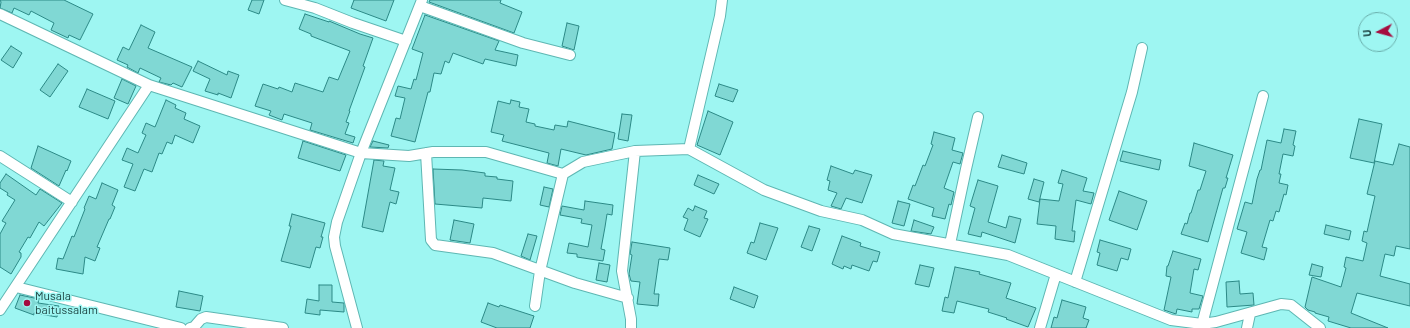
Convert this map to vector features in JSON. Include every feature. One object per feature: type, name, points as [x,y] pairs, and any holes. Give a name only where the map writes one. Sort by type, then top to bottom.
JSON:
[{"type":"street","points":[[285,0],[315,8],[406,41]]},
{"type":"street","points":[[689,149],[720,16],[722,0]]},
{"type":"street","points":[[357,328],[335,246],[334,237],[337,222],[361,153],[421,3],[523,43],[570,55]]},
{"type":"street","points":[[0,14],[150,84],[361,153],[409,156],[433,152],[486,152],[563,174]]},
{"type":"street","points":[[1075,282],[1132,92],[1142,48]]},
{"type":"street","points":[[0,310],[150,84]]},
{"type":"street","points":[[1201,326],[1263,96]]},
{"type":"street","points":[[950,244],[978,117]]},
{"type":"street","points":[[534,306],[540,271],[563,174],[583,162],[635,151],[689,149],[764,190],[821,211],[862,220],[893,234],[1008,255],[1171,320],[1201,326],[1250,314],[1281,304],[1291,305],[1318,327]]},
{"type":"street","points":[[630,328],[632,319],[622,271],[635,151]]},
{"type":"street","points":[[426,153],[431,240],[434,245],[493,253],[575,283],[628,298]]},
{"type":"street","points":[[0,156],[72,202]]},
{"type":"street","points":[[1040,328],[1056,274]]},
{"type":"street","points":[[16,287],[181,328]]},
{"type":"street","points":[[1247,328],[1250,314]]},
{"type":"street","points":[[190,328],[194,327],[201,319],[206,317],[283,328]]},
{"type":"building","points":[[0,0],[64,0],[93,14],[80,40],[69,35],[68,38],[51,30],[54,23],[31,11],[29,15],[14,8],[12,13],[0,8]]},
{"type":"building","points":[[252,0],[264,0],[259,14],[248,10]]},
{"type":"building","points":[[354,0],[394,0],[386,21],[351,8]]},
{"type":"building","points":[[430,0],[501,0],[500,3],[522,12],[514,33],[429,2]]},
{"type":"building","points":[[305,14],[329,21],[373,38],[363,66],[365,67],[346,122],[349,123],[345,134],[355,137],[353,143],[310,130],[312,123],[284,114],[282,120],[269,115],[271,111],[255,106],[263,84],[278,89],[279,87],[292,92],[295,83],[323,92],[329,77],[338,80],[350,51],[311,36],[311,34],[299,29]]},
{"type":"building","points":[[425,15],[499,41],[495,50],[518,55],[516,66],[485,59],[483,64],[453,53],[449,63],[445,61],[441,74],[434,73],[415,142],[391,136],[396,118],[400,119],[405,98],[395,96],[398,86],[411,89],[414,79],[416,80],[423,53],[412,49]]},
{"type":"building","points":[[567,23],[579,26],[574,50],[562,46]]},
{"type":"building","points":[[141,25],[155,32],[148,48],[192,67],[182,87],[173,83],[171,85],[159,82],[161,78],[140,68],[138,73],[127,67],[128,65],[117,60],[123,47],[129,50]]},
{"type":"building","points":[[11,46],[22,53],[13,68],[1,60]]},
{"type":"building","points":[[198,61],[227,75],[228,71],[239,75],[231,98],[218,93],[218,95],[205,91],[210,79],[193,71]]},
{"type":"building","points":[[58,64],[68,71],[50,97],[40,90]]},
{"type":"building","points":[[122,79],[136,86],[128,104],[114,98]]},
{"type":"building","points":[[719,84],[738,90],[733,102],[715,96]]},
{"type":"building","points":[[87,89],[115,101],[108,119],[79,107]]},
{"type":"building","points":[[166,100],[176,105],[175,108],[186,113],[184,119],[200,126],[193,143],[175,135],[172,144],[167,142],[162,154],[159,153],[152,172],[144,169],[135,191],[124,187],[133,164],[122,160],[127,148],[138,153],[146,135],[142,133],[146,123],[155,127]]},
{"type":"building","points":[[511,100],[520,102],[519,107],[529,109],[526,122],[535,124],[535,126],[554,130],[555,125],[567,127],[568,121],[615,133],[612,149],[586,155],[561,149],[558,166],[547,163],[549,153],[502,141],[504,135],[491,132],[498,101],[510,104]]},
{"type":"building","points":[[708,111],[733,122],[720,155],[697,145]]},
{"type":"building","points":[[622,114],[632,115],[628,141],[618,139]]},
{"type":"building","points":[[1359,119],[1382,124],[1374,163],[1350,158]]},
{"type":"building","points":[[1284,129],[1296,131],[1293,145],[1295,146],[1293,156],[1283,154],[1279,174],[1281,174],[1279,183],[1288,185],[1286,195],[1284,194],[1279,212],[1276,211],[1273,221],[1270,220],[1262,247],[1267,248],[1264,260],[1241,253],[1247,232],[1237,229],[1245,202],[1252,204],[1267,140],[1281,143]]},
{"type":"building","points":[[934,132],[955,138],[952,150],[963,153],[960,164],[953,162],[944,188],[954,192],[951,205],[949,204],[945,219],[932,216],[934,208],[908,199],[923,165],[925,166],[933,145],[931,144]]},
{"type":"building","points":[[303,141],[346,155],[340,171],[298,158]]},
{"type":"building","points":[[373,141],[389,145],[388,148],[370,147]]},
{"type":"building","points":[[1194,143],[1233,155],[1226,178],[1228,178],[1225,188],[1223,188],[1208,242],[1181,234],[1185,223],[1187,224],[1206,171],[1189,166]]},
{"type":"building","points":[[1399,144],[1410,147],[1410,249],[1396,246],[1394,256],[1385,254],[1380,276],[1410,284],[1410,306],[1357,293],[1351,313],[1388,328],[1351,328],[1328,321],[1329,317],[1315,313],[1305,307],[1312,277],[1341,287],[1346,268],[1344,267],[1346,257],[1363,261],[1367,243],[1362,241],[1364,231],[1367,232],[1375,196],[1367,194],[1375,161],[1393,165]]},
{"type":"building","points":[[38,146],[71,161],[59,186],[31,168]]},
{"type":"building","points":[[1123,151],[1161,160],[1159,170],[1120,161]]},
{"type":"building","points":[[1002,155],[1027,163],[1024,174],[998,167]]},
{"type":"building","points":[[374,160],[384,161],[383,166],[395,168],[390,190],[399,192],[396,204],[390,202],[383,232],[362,227]]},
{"type":"building","points":[[831,166],[853,174],[855,170],[872,175],[862,203],[846,198],[841,209],[831,206],[837,193],[828,190],[830,181],[827,180]]},
{"type":"building","points":[[433,169],[462,170],[485,173],[485,176],[513,181],[511,201],[483,198],[482,208],[435,204]]},
{"type":"building","points":[[1062,170],[1087,178],[1083,191],[1094,193],[1091,204],[1076,200],[1072,231],[1075,231],[1074,242],[1055,239],[1056,226],[1037,224],[1040,199],[1059,201],[1063,184],[1058,183]]},
{"type":"building","points":[[6,174],[36,195],[40,189],[62,203],[44,226],[39,222],[30,238],[28,237],[19,252],[21,253],[21,257],[11,274],[0,267],[0,234],[6,223],[2,221],[15,200],[0,188],[0,183]]},
{"type":"building","points":[[698,175],[719,184],[714,194],[694,185]]},
{"type":"building","points":[[1034,179],[1044,182],[1039,202],[1028,199]]},
{"type":"building","points":[[978,180],[998,186],[988,222],[1006,228],[1009,216],[1021,219],[1015,243],[982,232],[981,237],[968,234],[975,208],[970,206]]},
{"type":"building","points":[[102,183],[118,190],[112,205],[115,207],[97,247],[100,248],[95,261],[85,257],[83,274],[56,269],[58,258],[63,259],[72,236],[74,237],[89,196],[96,199]]},
{"type":"building","points":[[544,187],[553,189],[549,207],[540,205]]},
{"type":"building","points":[[1119,191],[1147,201],[1137,230],[1109,220]]},
{"type":"building","points":[[585,201],[613,205],[612,215],[607,214],[601,249],[605,250],[603,261],[577,257],[577,254],[567,253],[569,243],[588,247],[592,225],[581,223],[582,219],[560,215],[562,206],[584,210]]},
{"type":"building","points":[[898,201],[910,204],[904,226],[892,223]]},
{"type":"building","points":[[695,206],[707,211],[704,218],[708,219],[700,237],[684,230],[688,219],[683,217],[688,208],[693,211]]},
{"type":"building","points":[[292,214],[325,223],[320,248],[316,247],[310,268],[281,261],[291,226],[289,226]]},
{"type":"building","points":[[454,220],[474,224],[470,243],[450,240]]},
{"type":"building","points":[[914,220],[934,227],[931,234],[911,231]]},
{"type":"building","points":[[760,223],[778,228],[766,260],[747,253],[751,242],[754,243]]},
{"type":"building","points":[[1326,225],[1351,231],[1349,240],[1324,234]]},
{"type":"building","points":[[809,226],[820,229],[812,251],[801,247]]},
{"type":"building","points":[[528,234],[537,236],[530,260],[521,256]]},
{"type":"building","points":[[842,236],[861,243],[860,246],[880,252],[877,262],[873,261],[869,271],[852,265],[851,269],[844,266],[843,269],[832,264]]},
{"type":"building","points":[[1100,240],[1131,249],[1128,260],[1121,258],[1117,271],[1097,265],[1100,253],[1097,252]]},
{"type":"building","points":[[632,242],[670,248],[668,260],[659,259],[654,294],[659,294],[658,306],[637,304],[640,282],[631,281],[629,274],[632,255],[630,254]]},
{"type":"building","points":[[1173,251],[1201,259],[1198,270],[1194,269],[1190,293],[1203,296],[1199,309],[1192,309],[1192,312],[1177,309],[1176,314],[1164,310],[1171,277],[1166,276],[1167,266]]},
{"type":"building","points":[[599,263],[610,265],[607,282],[596,280]]},
{"type":"building","points":[[1312,264],[1323,267],[1321,277],[1309,275]]},
{"type":"building","points":[[920,265],[934,268],[929,287],[915,284]]},
{"type":"building","points":[[955,267],[980,272],[979,274],[1011,283],[1006,298],[1036,308],[1028,327],[988,312],[989,309],[957,301],[954,313],[942,311],[945,297],[948,298]]},
{"type":"building","points":[[1239,281],[1240,294],[1253,293],[1254,305],[1227,307],[1226,282]]},
{"type":"building","points":[[319,285],[332,285],[332,302],[344,303],[344,312],[320,310],[320,315],[305,313],[307,299],[319,301]]},
{"type":"building","points":[[734,287],[758,296],[754,308],[730,299]]},
{"type":"building","points":[[179,291],[203,296],[200,311],[176,307]]},
{"type":"building","points":[[20,295],[39,299],[38,303],[59,306],[57,317],[34,313],[34,315],[15,308]]},
{"type":"building","points":[[1062,300],[1086,307],[1083,318],[1089,320],[1086,328],[1051,328],[1054,317],[1057,318]]},
{"type":"building","points":[[488,303],[499,307],[500,305],[534,316],[530,328],[497,328],[481,322]]},
{"type":"place","name":"Musala baitussalam","points":[[27,303]]}]
